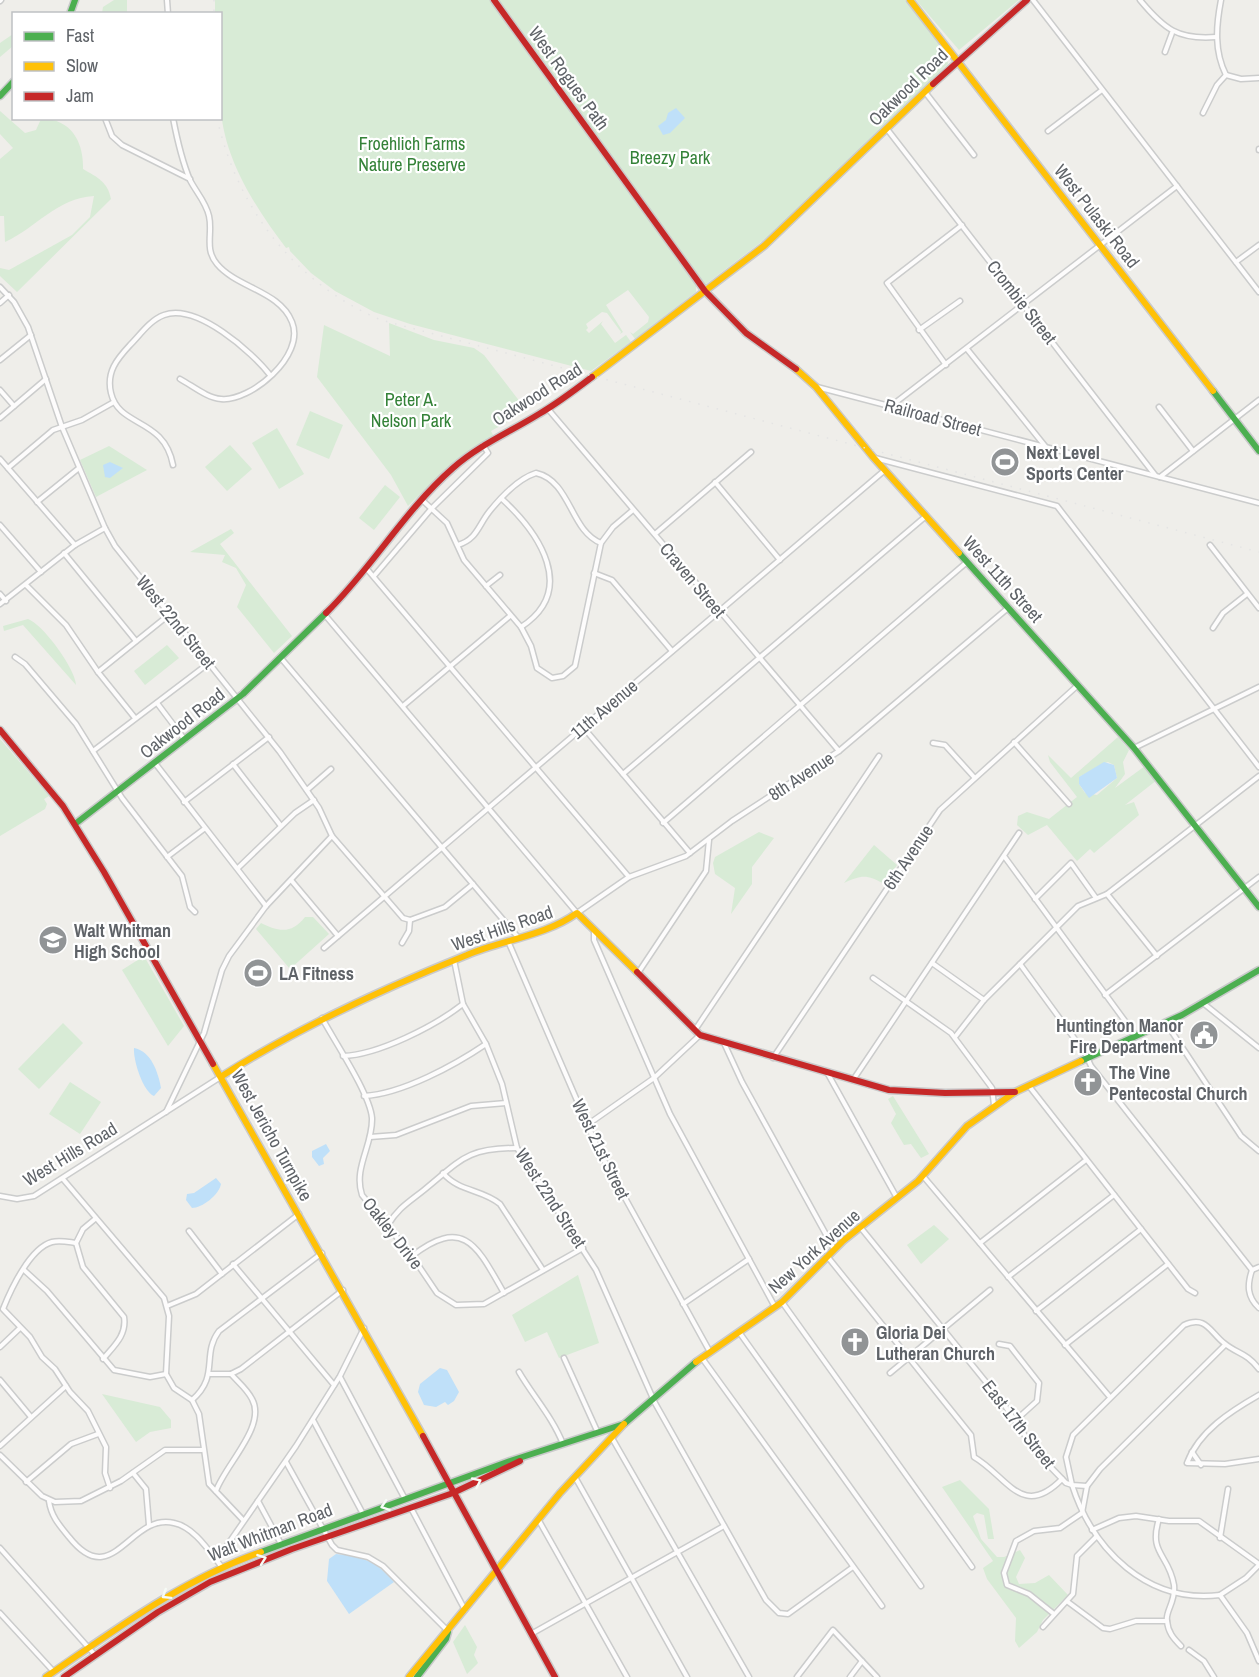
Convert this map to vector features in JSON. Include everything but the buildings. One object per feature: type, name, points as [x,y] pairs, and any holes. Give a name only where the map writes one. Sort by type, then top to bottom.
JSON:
[{"type":"main road","name":"West Rogues Path","points":[[494,0],[705,291]]},
{"type":"main road","name":"West Pulaski Road","points":[[910,0],[1259,451]]},
{"type":"main road","name":"Oakwood Road","points":[[75,824],[239,697],[325,615],[366,568],[421,498],[454,467],[483,445],[548,409],[776,236],[957,60],[1027,0]]},
{"type":"main road","points":[[0,96],[12,83]]},
{"type":"main road","name":"West 11th Street","points":[[705,291],[746,333],[800,372],[816,387],[873,457],[1134,748],[1259,907]]},
{"type":"main road","name":"West Jericho Turnpike","points":[[0,730],[75,824],[201,1039],[343,1290],[555,1677]]},
{"type":"main road","name":"West Hills Road","points":[[222,1076],[276,1041],[380,989],[507,939],[569,921],[577,913],[698,1033],[773,1058],[889,1090],[945,1093],[1015,1092]]},
{"type":"main road","name":"New York Avenue","points":[[417,1677],[496,1570],[574,1476],[624,1424],[702,1357],[782,1302],[834,1249],[923,1176],[967,1126],[1015,1092],[1166,1023],[1259,970]]},
{"type":"main road","name":"Walt Whitman Road","points":[[598,1433],[645,1405]]},
{"type":"main road","name":"Walt Whitman Road","points":[[64,1677],[195,1589],[226,1574],[326,1536],[453,1494],[524,1459],[624,1424]]},
{"type":"main road","points":[[598,1433],[612,1438]]},
{"type":"main road","name":"Walt Whitman Road","points":[[46,1677],[170,1593],[219,1563],[510,1461],[524,1459]]},
{"type":"main road","points":[[226,1574],[228,1566],[241,1557]]},
{"type":"main road","points":[[195,1589],[222,1572],[219,1563]]},
{"type":"main road","name":"New York Avenue","points":[[409,1677],[442,1635],[449,1631]]},
{"type":"street","points":[[1033,0],[1259,292]]},
{"type":"street","points":[[1140,0],[1172,32],[1191,38],[1216,37]]},
{"type":"street","points":[[1221,0],[1216,37],[1218,55],[1226,75]]},
{"type":"street","points":[[1166,52],[1172,32]]},
{"type":"street","points":[[1226,75],[1241,79],[1259,78]]},
{"type":"street","points":[[1203,113],[1217,85],[1226,75]]},
{"type":"street","points":[[1048,131],[1102,90]]},
{"type":"street","points":[[926,92],[974,155]]},
{"type":"street","points":[[106,120],[108,130],[122,145],[190,179]]},
{"type":"street","points":[[174,120],[190,179],[207,208],[210,219],[209,246],[217,264],[280,304],[293,324],[294,335],[291,354],[270,375],[239,396],[222,400],[207,395],[180,379]]},
{"type":"street","name":"Crombie Street","points":[[887,129],[1158,476]]},
{"type":"street","points":[[891,406],[1177,186]]},
{"type":"street","points":[[946,365],[887,283],[962,225]]},
{"type":"street","points":[[1236,262],[1259,245]]},
{"type":"street","name":"West 22nd Street","points":[[0,287],[9,295],[31,335],[62,427],[105,528],[115,546],[239,697],[314,800],[332,836],[403,918],[410,920]]},
{"type":"street","points":[[0,303],[9,295]]},
{"type":"street","points":[[919,330],[960,301]]},
{"type":"street","points":[[173,465],[164,440],[120,410],[114,402],[109,383],[113,364],[150,324],[164,315],[174,313],[196,318],[248,349],[270,375]]},
{"type":"street","points":[[0,360],[31,335]]},
{"type":"street","points":[[967,349],[1045,447]]},
{"type":"street","points":[[0,418],[46,378]]},
{"type":"street","name":"Railroad Street","points":[[816,387],[1259,503]]},
{"type":"street","points":[[0,390],[14,406]]},
{"type":"street","points":[[1158,476],[1259,400]]},
{"type":"street","points":[[8,468],[53,430],[82,420],[114,402]]},
{"type":"street","points":[[1159,407],[1193,451]]},
{"type":"street","name":"Craven Street","points":[[548,409],[839,751]]},
{"type":"street","points":[[374,576],[432,508],[488,453],[483,445]]},
{"type":"street","points":[[654,534],[751,452]]},
{"type":"street","points":[[873,457],[1057,506],[1259,767]]},
{"type":"street","points":[[0,459],[75,545]]},
{"type":"street","points":[[38,502],[79,468]]},
{"type":"street","name":"11th Avenue","points":[[324,948],[885,470]]},
{"type":"street","points":[[458,545],[475,536],[489,512],[519,481],[527,476],[541,474],[552,482],[568,501],[587,534],[601,543]]},
{"type":"street","points":[[715,482],[780,560]]},
{"type":"street","points":[[421,498],[452,530],[464,560],[521,627],[541,673],[558,678],[575,666],[601,543],[613,527],[633,510]]},
{"type":"street","points":[[502,499],[533,532],[544,551],[549,570],[542,608],[521,627]]},
{"type":"street","points":[[623,774],[926,516]]},
{"type":"street","points":[[0,525],[41,572]]},
{"type":"street","points":[[0,604],[75,545],[105,528]]},
{"type":"street","points":[[1210,545],[1259,608]]},
{"type":"street","points":[[64,553],[136,641]]},
{"type":"street","points":[[663,823],[967,562]]},
{"type":"street","points":[[366,568],[629,877]]},
{"type":"street","points":[[594,573],[612,580],[672,651]]},
{"type":"street","points":[[486,586],[500,575]]},
{"type":"street","points":[[26,585],[66,624],[98,672],[135,718]]},
{"type":"street","points":[[0,594],[6,601]]},
{"type":"street","points":[[1213,628],[1223,613],[1247,594]]},
{"type":"street","name":"8th Avenue","points":[[577,913],[629,877],[671,863],[690,853],[732,821],[839,751],[1008,608]]},
{"type":"street","points":[[98,672],[170,614]]},
{"type":"street","points":[[325,615],[577,913]]},
{"type":"street","points":[[403,706],[510,616]]},
{"type":"street","points":[[15,657],[25,664],[66,711],[118,792],[185,882],[188,901],[195,912]]},
{"type":"street","points":[[280,657],[517,936]]},
{"type":"street","points":[[93,751],[209,663]]},
{"type":"street","name":"6th Avenue","points":[[773,1058],[940,810],[1078,685]]},
{"type":"street","points":[[1134,748],[1216,710],[1259,687]]},
{"type":"street","points":[[157,703],[185,741]]},
{"type":"street","points":[[583,727],[690,853]]},
{"type":"street","points":[[184,802],[268,737]]},
{"type":"street","points":[[1014,742],[1069,804]]},
{"type":"street","points":[[933,743],[945,745],[974,777]]},
{"type":"street","points":[[587,1125],[654,1078],[698,1033],[879,756]]},
{"type":"street","points":[[155,763],[266,906]]},
{"type":"street","points":[[233,764],[281,826]]},
{"type":"street","points":[[307,790],[331,769]]},
{"type":"street","points":[[955,1037],[984,1000],[1078,906],[1107,894],[1259,776]]},
{"type":"street","points":[[238,868],[281,826],[314,800]]},
{"type":"street","points":[[167,857],[204,829]]},
{"type":"street","points":[[853,1081],[1019,833]]},
{"type":"street","points":[[166,1112],[207,1026],[225,963],[266,906],[332,836]]},
{"type":"street","points":[[638,973],[706,871],[709,839]]},
{"type":"street","points":[[1004,856],[1136,1036]]},
{"type":"street","points":[[1035,899],[1071,863],[1096,898]]},
{"type":"street","points":[[1105,995],[1259,877]]},
{"type":"street","points":[[291,880],[338,936]]},
{"type":"street","points":[[402,943],[409,931],[410,920],[444,907],[473,884]]},
{"type":"street","points":[[1107,894],[1157,956]]},
{"type":"street","points":[[594,929],[594,940],[670,1114],[776,1307]]},
{"type":"street","name":"West 21st Street","points":[[507,939],[587,1125],[710,1352]]},
{"type":"street","name":"West 22nd Street","points":[[454,960],[463,1004],[486,1044],[502,1084],[517,1148],[583,1248],[600,1278],[653,1398],[766,1599],[779,1613],[785,1615],[853,1567]]},
{"type":"street","points":[[932,963],[984,1000]]},
{"type":"street","points":[[1020,964],[1088,1059],[1252,1270]]},
{"type":"street","points":[[873,978],[955,1037],[994,1092],[994,1105]]},
{"type":"street","points":[[1202,1002],[1259,1048]]},
{"type":"street","points":[[343,1056],[364,1055],[440,1020],[463,1004]]},
{"type":"street","name":"Oakley Drive","points":[[322,1018],[364,1096],[372,1117],[370,1137],[360,1168],[359,1186],[367,1203],[388,1225],[437,1293],[450,1303],[474,1306],[484,1304],[583,1248]]},
{"type":"street","points":[[1166,1023],[1241,1136],[1259,1151]]},
{"type":"street","points":[[724,1043],[742,1082],[834,1249]]},
{"type":"street","points":[[364,1096],[386,1093],[458,1062],[486,1044]]},
{"type":"street","points":[[828,1074],[897,1198]]},
{"type":"street","name":"West Hills Road","points":[[0,1196],[26,1198],[63,1179],[222,1076]]},
{"type":"street","points":[[1029,1086],[1188,1289],[1195,1293]]},
{"type":"street","points":[[370,1137],[396,1136],[471,1106],[506,1103]]},
{"type":"street","points":[[388,1225],[399,1207],[455,1163],[478,1151],[517,1148]]},
{"type":"street","points":[[980,1243],[1086,1160]]},
{"type":"street","points":[[443,1173],[455,1185],[490,1196],[500,1204],[543,1270]]},
{"type":"street","points":[[923,1176],[1109,1396]]},
{"type":"street","points":[[63,1179],[154,1285],[167,1306],[166,1374],[174,1388],[192,1400],[202,1426],[202,1450],[206,1477],[215,1492],[243,1520]]},
{"type":"street","points":[[1008,1276],[1114,1195]]},
{"type":"street","points":[[167,1306],[189,1298],[299,1214]]},
{"type":"street","points":[[95,1219],[83,1229],[76,1243],[83,1267],[124,1317],[125,1324],[120,1339],[103,1359]]},
{"type":"street","name":"East 17th Street","points":[[861,1228],[1016,1420],[1036,1452],[1062,1479],[1072,1485]]},
{"type":"street","points":[[1036,1311],[1141,1229]]},
{"type":"street","points":[[189,1231],[222,1274]]},
{"type":"street","points":[[412,1256],[431,1242],[443,1237],[463,1239],[478,1250],[504,1293]]},
{"type":"street","points":[[76,1243],[61,1241],[46,1244],[34,1255],[12,1285],[3,1310],[30,1337],[42,1357],[59,1373],[66,1386],[88,1411],[106,1447],[105,1473],[110,1488]]},
{"type":"street","points":[[192,1400],[200,1393],[210,1374],[210,1346],[213,1338],[322,1253]]},
{"type":"street","points":[[827,1256],[971,1435],[974,1457],[988,1465],[1010,1489],[1023,1495],[1037,1495],[1062,1479]]},
{"type":"street","points":[[683,1304],[749,1259]]},
{"type":"street","points":[[233,1264],[288,1333],[334,1385]]},
{"type":"street","points":[[1065,1345],[1168,1264]]},
{"type":"street","points":[[1252,1270],[1259,1267]]},
{"type":"street","points":[[24,1270],[47,1291],[103,1359],[120,1372],[150,1377],[166,1374]]},
{"type":"street","points":[[1252,1270],[1248,1293],[1259,1308]]},
{"type":"street","points":[[210,1374],[231,1374],[249,1364],[343,1290]]},
{"type":"street","points":[[890,1373],[990,1290]]},
{"type":"street","points":[[782,1302],[972,1567]]},
{"type":"street","points":[[1092,1530],[1127,1516],[1199,1521],[1259,1565],[1246,1578],[1220,1595],[1196,1595],[1174,1591],[1128,1571],[1096,1537],[1082,1514],[1067,1465],[1067,1449],[1073,1435],[1109,1396],[1188,1323],[1199,1322],[1208,1325],[1225,1345],[1246,1354],[1259,1369]]},
{"type":"street","points":[[0,1347],[20,1328]]},
{"type":"street","points":[[49,1501],[50,1512],[59,1525],[80,1550],[93,1556],[114,1553],[149,1525],[165,1521],[181,1525],[219,1563],[243,1520],[286,1462],[340,1376],[364,1328]]},
{"type":"street","points":[[739,1332],[921,1586]]},
{"type":"street","points":[[999,1344],[1010,1346],[1040,1383],[1037,1401],[1016,1420]]},
{"type":"street","points":[[1054,1614],[1029,1594],[1007,1584],[1004,1573],[1013,1545],[1023,1536],[1034,1531],[1060,1528],[1082,1514],[1088,1486],[1100,1469],[1225,1345]]},
{"type":"street","points":[[702,1357],[882,1606]]},
{"type":"street","points":[[564,1358],[598,1433]]},
{"type":"street","points":[[519,1372],[564,1445]]},
{"type":"street","points":[[215,1492],[225,1470],[253,1428],[256,1419],[252,1397],[231,1374]]},
{"type":"street","points":[[340,1376],[405,1498]]},
{"type":"street","points":[[0,1380],[31,1417]]},
{"type":"street","points":[[0,1446],[66,1386]]},
{"type":"street","points":[[1259,1395],[1232,1411],[1191,1451],[1187,1463],[1201,1465],[1259,1459]]},
{"type":"street","points":[[313,1419],[363,1514]]},
{"type":"street","points":[[26,1482],[71,1444],[98,1434]]},
{"type":"street","points":[[612,1438],[749,1677]]},
{"type":"street","points":[[0,1455],[26,1482],[49,1501],[72,1503],[110,1488],[165,1450],[202,1450]]},
{"type":"street","points":[[1191,1451],[1201,1465]]},
{"type":"street","points":[[286,1462],[336,1550],[368,1557],[383,1566],[449,1631]]},
{"type":"street","points":[[1058,1474],[1067,1465]]},
{"type":"street","points":[[133,1473],[146,1489],[149,1525]]},
{"type":"street","points":[[574,1476],[687,1677]]},
{"type":"street","points":[[1072,1485],[1088,1486]]},
{"type":"street","points":[[1220,1538],[1228,1489]]},
{"type":"street","points":[[258,1502],[280,1542]]},
{"type":"street","points":[[411,1508],[465,1611]]},
{"type":"street","points":[[538,1519],[627,1677]]},
{"type":"street","points":[[1160,1519],[1155,1544],[1168,1568],[1174,1591],[1174,1602],[1167,1621],[1171,1636],[1180,1646]]},
{"type":"street","points":[[531,1634],[724,1526]]},
{"type":"street","points":[[1043,1627],[1068,1602],[1075,1588],[1077,1556],[1096,1537]]},
{"type":"street","points":[[0,1548],[95,1655]]},
{"type":"street","points":[[1220,1595],[1246,1633],[1259,1661]]},
{"type":"street","points":[[1068,1602],[1103,1629],[1136,1621],[1167,1621]]},
{"type":"street","points":[[0,1613],[54,1672]]},
{"type":"street","points":[[797,1677],[833,1630],[878,1677]]},
{"type":"street","points":[[1189,1650],[1204,1661],[1214,1677]]},
{"type":"street","points":[[850,1677],[862,1660]]},
{"type":"green space","points":[[114,0],[127,0],[127,12],[102,12],[103,7]]},
{"type":"green space","name":"Froehlich Farms Nature Preserve","points":[[215,0],[491,0],[696,283],[696,292],[635,339],[630,332],[633,334],[648,322],[649,317],[628,290],[606,305],[623,332],[620,334],[621,332],[607,313],[602,312],[586,324],[588,328],[586,330],[589,333],[603,321],[601,324],[615,343],[626,335],[631,342],[591,371],[410,324],[374,312],[335,291],[311,273],[290,251],[289,247],[286,248],[264,218],[236,166],[222,117],[222,12],[215,12]]},
{"type":"green space","name":"Breezy Park","points":[[497,0],[905,0],[947,55],[948,64],[773,233],[705,285]]},
{"type":"green space","points":[[916,0],[1019,0],[959,50]]},
{"type":"green space","points":[[12,35],[12,47],[0,57],[0,43]]},
{"type":"green space","points":[[0,111],[25,133],[36,130],[41,120],[60,122],[73,133],[78,141],[83,169],[105,184],[111,199],[17,292],[0,276],[0,268],[9,270],[72,235],[90,217],[94,196],[69,202],[5,242],[4,216],[0,216],[0,159],[13,148],[0,134]]},
{"type":"green space","name":"Peter A. Nelson Park","points":[[389,323],[434,340],[474,348],[484,355],[527,411],[491,431],[493,435],[449,466],[408,506],[391,475],[317,377],[324,325],[390,356]]},
{"type":"green space","points":[[310,411],[343,425],[329,459],[296,445]]},
{"type":"green space","points":[[277,428],[304,474],[279,489],[252,443]]},
{"type":"green space","points":[[230,445],[252,469],[227,491],[205,467]]},
{"type":"green space","points":[[109,446],[147,470],[96,497],[80,460]]},
{"type":"green space","points":[[385,485],[400,497],[374,530],[359,518]]},
{"type":"green space","points":[[231,529],[234,533],[220,544],[292,636],[274,653],[237,607],[246,585],[236,568],[222,562],[225,555],[190,552]]},
{"type":"green space","points":[[28,619],[42,629],[58,648],[71,669],[76,685],[23,625],[4,631],[3,626]]},
{"type":"green space","points":[[167,645],[179,658],[145,685],[134,671]]},
{"type":"green space","points":[[1118,737],[1129,750],[1123,762],[1125,774],[1115,788],[1145,766],[1157,780],[1125,805],[1134,802],[1139,815],[1094,853],[1090,849],[1077,861],[1047,825],[1028,835],[1017,825],[1018,816],[1027,812],[1049,819],[1077,797],[1050,762],[1048,755],[1071,778]],"holes":[[[1104,763],[1114,765],[1117,778],[1097,795],[1085,793],[1079,784],[1079,777]]]},
{"type":"green space","points":[[0,739],[49,796],[44,799],[47,804],[45,809],[0,836]]},
{"type":"green space","points":[[759,832],[774,838],[752,867],[752,884],[731,914],[735,888],[715,874],[713,863],[715,857]]},
{"type":"green space","points":[[874,845],[897,865],[884,884],[873,878],[864,877],[844,883]]},
{"type":"green space","points":[[305,917],[313,917],[329,934],[290,969],[256,929],[261,923],[279,930],[290,929]]},
{"type":"green space","points":[[144,956],[184,1026],[168,1046],[122,970]]},
{"type":"green space","points":[[63,1023],[83,1043],[39,1089],[18,1069]]},
{"type":"green space","points":[[70,1082],[101,1102],[80,1134],[49,1114]]},
{"type":"green space","points":[[893,1096],[929,1154],[921,1158],[911,1144],[904,1145],[891,1123],[896,1114],[888,1099]]},
{"type":"green space","points":[[934,1225],[949,1239],[921,1264],[907,1245]]},
{"type":"green space","points":[[578,1275],[599,1343],[559,1358],[547,1332],[525,1342],[512,1315]]},
{"type":"green space","points":[[102,1394],[160,1407],[171,1420],[171,1428],[150,1432],[136,1442]]},
{"type":"green space","points":[[960,1480],[989,1509],[994,1539],[988,1539],[984,1515],[977,1513],[973,1516],[981,1539],[997,1557],[1004,1557],[1020,1550],[1025,1558],[1016,1577],[1019,1584],[1035,1583],[1049,1575],[1068,1595],[1043,1620],[1037,1632],[1019,1648],[1015,1641],[1016,1618],[987,1579],[983,1568],[993,1561],[942,1487]]},
{"type":"green space","points":[[465,1625],[477,1647],[474,1655],[478,1663],[467,1674],[453,1642]]},
{"type":"water","points":[[676,108],[685,118],[670,133],[663,135],[658,126],[666,120],[668,113]]},
{"type":"water","points":[[110,462],[123,468],[110,478],[105,477],[103,465]]},
{"type":"water","points":[[1104,762],[1114,765],[1117,778],[1089,798],[1079,784],[1079,777]]},
{"type":"water","points":[[134,1048],[145,1053],[156,1069],[161,1088],[154,1096],[146,1088],[140,1075]]},
{"type":"water","points":[[326,1144],[330,1151],[323,1158],[324,1164],[319,1166],[312,1157],[312,1151]]},
{"type":"water","points":[[216,1178],[221,1184],[214,1196],[205,1203],[192,1208],[186,1200],[187,1194],[194,1193]]},
{"type":"water","points":[[440,1368],[447,1370],[459,1392],[454,1401],[448,1405],[445,1402],[436,1407],[424,1405],[418,1392],[420,1384]]},
{"type":"water","points":[[336,1554],[369,1561],[382,1569],[394,1582],[349,1614],[327,1581],[329,1559]]},
{"type":"railway","points":[[214,0],[214,12]]},
{"type":"railway","points":[[218,120],[226,151],[239,183],[255,212],[275,240],[322,286],[350,305],[381,320],[1259,552]]},
{"type":"traffic: fast","points":[[71,12],[75,0]]},
{"type":"traffic: fast","points":[[0,96],[12,83]]},
{"type":"traffic: fast","points":[[1213,391],[1259,451]]},
{"type":"traffic: fast","points":[[959,553],[1134,748],[1259,907]]},
{"type":"traffic: fast","points":[[75,824],[243,694],[326,613]]},
{"type":"traffic: fast","points":[[1081,1061],[1182,1015],[1259,970]]},
{"type":"traffic: fast","points":[[261,1552],[510,1461],[624,1424],[696,1362]]},
{"type":"traffic: fast","points":[[417,1677],[446,1639],[448,1632]]},
{"type":"traffic: slow","points":[[910,0],[1213,391]]},
{"type":"traffic: slow","points":[[592,377],[764,246],[933,84]]},
{"type":"traffic: slow","points":[[796,369],[816,387],[873,457],[959,553]]},
{"type":"traffic: slow","points":[[222,1076],[281,1041],[372,995],[480,950],[551,927],[577,913],[637,972]]},
{"type":"traffic: slow","points":[[696,1362],[782,1302],[843,1241],[918,1181],[967,1126],[1015,1092],[1081,1061]]},
{"type":"traffic: slow","points":[[213,1064],[423,1436]]},
{"type":"traffic: slow","points":[[409,1677],[560,1493],[624,1424]]},
{"type":"traffic: slow","points":[[46,1677],[176,1591],[232,1563],[261,1552]]},
{"type":"traffic: jam","points":[[494,0],[705,291],[746,333],[796,369]]},
{"type":"traffic: jam","points":[[933,84],[1027,0]]},
{"type":"traffic: jam","points":[[326,613],[343,596],[419,502],[453,468],[484,446],[553,405],[592,377]]},
{"type":"traffic: jam","points":[[0,730],[63,806],[104,872],[213,1064]]},
{"type":"traffic: jam","points":[[637,972],[700,1035],[889,1090],[945,1093],[1015,1092]]},
{"type":"traffic: jam","points":[[423,1436],[555,1677]]},
{"type":"traffic: jam","points":[[64,1677],[158,1612],[210,1582],[292,1549],[453,1493],[520,1461]]},
{"type":"place","name":"Next Level Sports Center","points":[[1005,462]]},
{"type":"place","name":"Walt Whitman High School","points":[[53,940]]},
{"type":"place","name":"LA Fitness","points":[[258,973]]},
{"type":"place","name":"Huntington Manor Fire Department","points":[[1204,1035]]},
{"type":"place","name":"The Vine Pentecostal Church","points":[[1088,1082]]},
{"type":"place","name":"Gloria Dei Lutheran Church","points":[[855,1342]]}]
